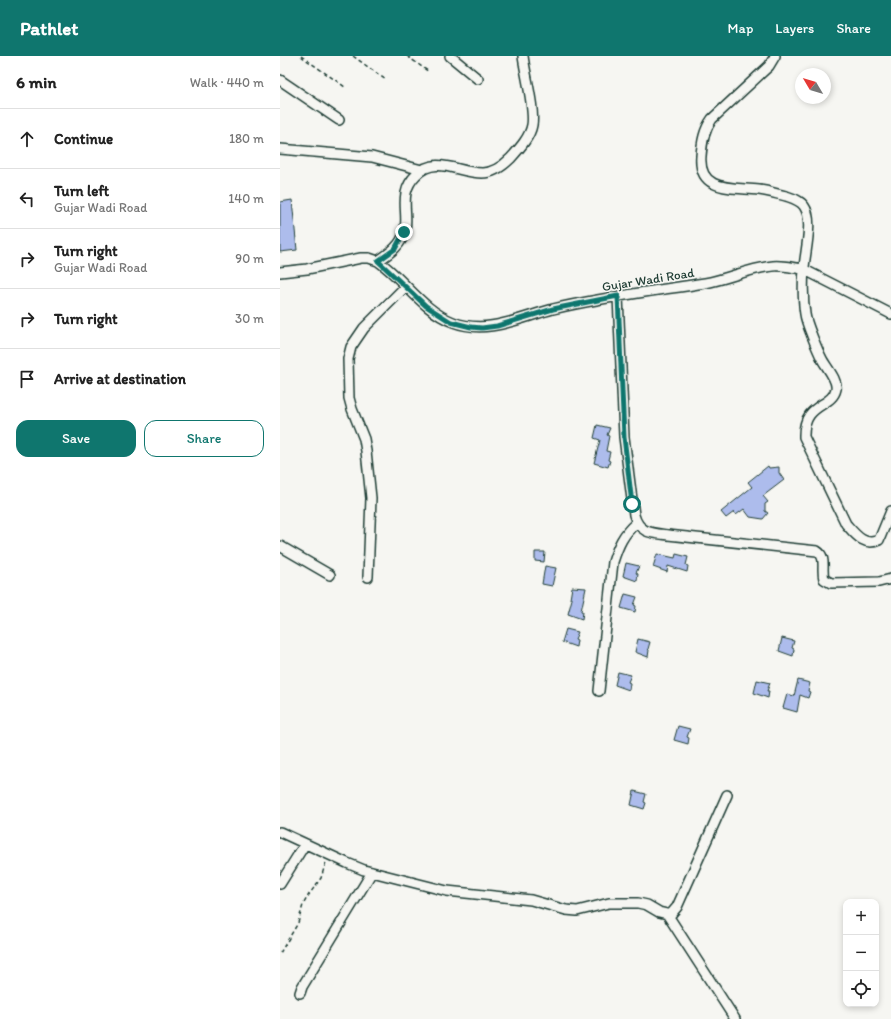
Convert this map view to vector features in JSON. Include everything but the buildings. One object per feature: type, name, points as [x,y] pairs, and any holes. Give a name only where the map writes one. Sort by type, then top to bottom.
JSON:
[{"type":"street","points":[[450,56],[478,79]]},
{"type":"street","points":[[280,272],[307,270],[361,258],[369,258],[378,261],[395,249],[401,240],[407,222],[405,207],[406,188],[422,170],[429,166],[438,165],[483,173],[497,169],[514,154],[529,133],[533,118],[522,56]]},
{"type":"street","points":[[775,56],[769,66],[712,119],[708,125],[702,142],[700,166],[709,181],[717,185],[727,188],[761,190],[793,198],[800,201],[804,205],[807,211],[808,224],[803,269],[805,315],[822,359],[833,378],[836,389],[833,395],[814,410],[805,421],[804,437],[846,524],[857,536],[868,542],[879,540],[891,511]]},
{"type":"street","points":[[280,80],[339,120]]},
{"type":"street","points":[[280,149],[372,157],[422,170]]},
{"type":"street","name":"Gujar Wadi Road","points":[[378,261],[426,306],[451,322],[471,327],[482,328],[497,326],[553,309],[618,296],[707,282],[773,266],[803,269],[891,314]]},
{"type":"street","points":[[368,577],[371,498],[364,439],[349,398],[348,359],[351,347],[356,338],[406,286]]},
{"type":"street","points":[[618,296],[624,437],[634,515],[636,523],[640,528],[649,532],[668,535],[817,551],[821,553],[823,557],[824,579],[831,583],[879,582],[891,579]]},
{"type":"street","points":[[599,691],[613,562],[622,538],[636,523]]},
{"type":"street","points":[[280,546],[330,575]]},
{"type":"street","points":[[280,832],[328,855],[372,872],[447,891],[530,900],[566,910],[577,911],[609,903],[638,903],[647,905],[659,912],[671,914],[677,908],[727,795]]},
{"type":"street","points":[[280,884],[305,844]]},
{"type":"street","points":[[300,993],[302,987],[372,872]]},
{"type":"street","points":[[667,914],[735,1019]]},
{"type":"path","points":[[301,56],[345,87]]},
{"type":"path","points":[[353,56],[386,80]]},
{"type":"path","points":[[408,56],[429,72]]},
{"type":"path","points":[[280,954],[298,923],[303,904],[324,872],[328,855]]},
{"type":"route","points":[[404,232],[395,249],[378,261],[384,264],[426,306],[451,322],[482,328],[497,326],[553,309],[618,296],[624,437],[632,504]]}]
